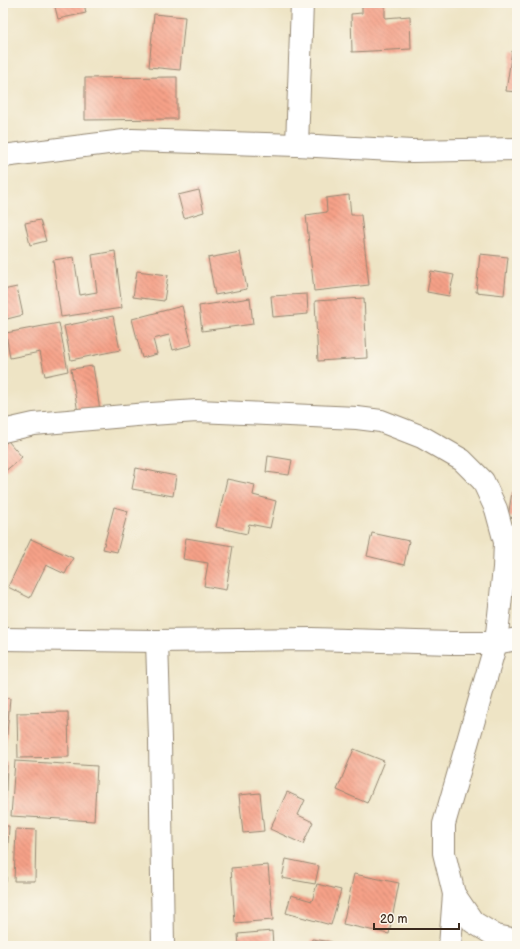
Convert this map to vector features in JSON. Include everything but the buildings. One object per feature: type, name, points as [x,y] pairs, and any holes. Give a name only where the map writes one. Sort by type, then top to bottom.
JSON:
[{"type":"street","points":[[297,145],[302,3]]},
{"type":"street","points":[[3,156],[132,140],[297,145],[412,151],[517,149]]},
{"type":"street","points":[[3,431],[34,424],[197,411],[350,418],[381,421],[422,437],[462,460],[483,481],[496,509],[505,542],[504,568],[496,643],[444,824],[444,853],[454,894],[450,946]]},
{"type":"street","points":[[3,639],[157,641],[311,639],[496,643],[517,639]]},
{"type":"street","points":[[157,641],[163,946]]},
{"type":"street","points":[[454,894],[473,922],[496,936],[517,940]]}]
